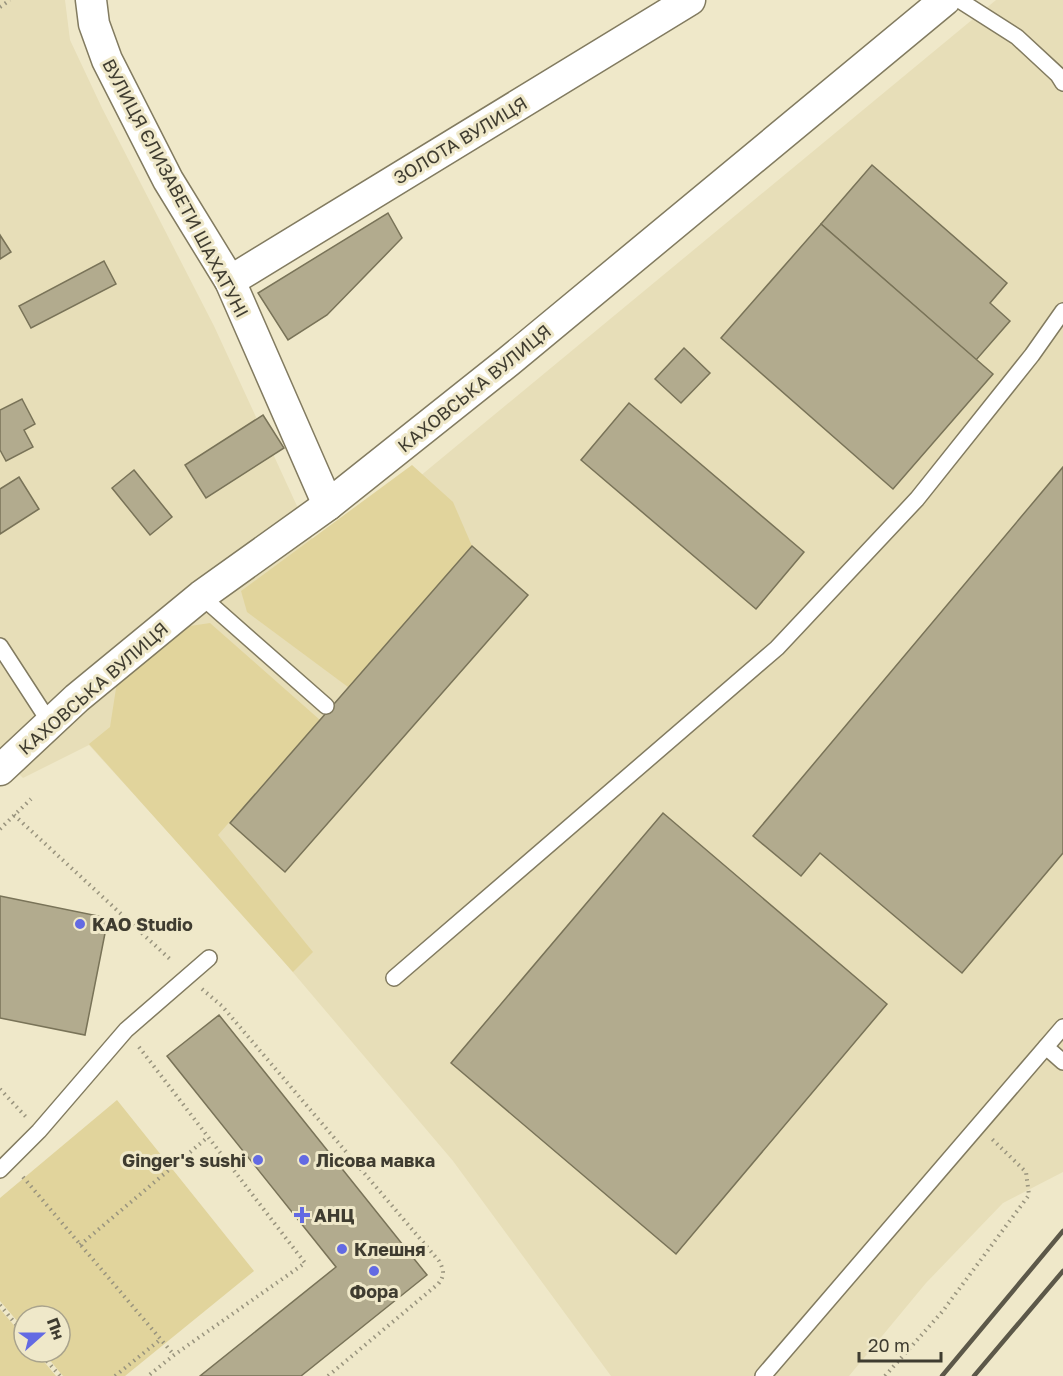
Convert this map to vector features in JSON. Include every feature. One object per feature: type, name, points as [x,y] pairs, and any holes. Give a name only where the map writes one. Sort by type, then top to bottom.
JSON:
[{"type":"street","name":"ВУЛИЦЯ ЄЛИЗАВЕТИ ШАХАТУНІ","points":[[91,0],[94,24],[112,70],[168,180],[230,281],[328,505]]},
{"type":"street","name":"ЗОЛОТА ВУЛИЦЯ","points":[[230,281],[690,0]]},
{"type":"street","name":"КАХОВСЬКА ВУЛИЦЯ","points":[[0,770],[77,698],[201,596],[328,505],[509,361],[945,0]]},
{"type":"lane","points":[[959,0],[1017,37],[1058,75],[1063,83]]},
{"type":"lane","points":[[394,978],[777,648],[917,499],[1032,356],[1063,311]]},
{"type":"lane","points":[[201,596],[326,706]]},
{"type":"lane","points":[[0,646],[50,723]]},
{"type":"lane","points":[[5,1165],[39,1131],[126,1030],[209,958]]},
{"type":"lane","points":[[764,1376],[1063,1027]]},
{"type":"lane","points":[[1046,1047],[1063,1062]]},
{"type":"path","points":[[0,7],[10,0]]},
{"type":"path","points":[[0,829],[31,799]]},
{"type":"path","points":[[14,815],[222,1006],[439,1261],[443,1269],[443,1277],[438,1284],[328,1376]]},
{"type":"path","points":[[126,1030],[305,1263],[174,1355],[148,1376]]},
{"type":"path","points":[[0,1089],[39,1131]]},
{"type":"path","points":[[885,1376],[942,1312],[1029,1195],[1026,1172],[978,1126]]},
{"type":"path","points":[[80,1245],[208,1137]]},
{"type":"path","points":[[5,1165],[80,1245],[174,1355]]},
{"type":"path","points":[[0,1305],[12,1320]]},
{"type":"path","points":[[115,1376],[161,1339]]},
{"type":"path","points":[[50,1364],[60,1376]]},
{"type":"shaded area","points":[[0,0],[65,0],[70,40],[102,108],[214,326],[321,558],[996,0],[1063,0],[1063,1172],[1003,1203],[926,1283],[849,1376],[611,1376],[453,1161],[257,930],[89,745],[23,778],[0,755]]},
{"type":"shaded area","points":[[412,465],[453,502],[472,546],[348,687],[247,612],[241,591]]},
{"type":"shaded area","points":[[210,623],[320,720],[218,835],[313,952],[293,972],[89,744],[110,727],[117,682],[190,626]]},
{"type":"shaded area","points":[[117,1100],[254,1271],[125,1376],[63,1376],[53,1364],[72,1364],[72,1304],[12,1304],[12,1315],[0,1301],[0,1198]]},
{"type":"shaded area","points":[[0,1309],[12,1323],[12,1364],[46,1364],[56,1376],[0,1376]]},
{"type":"building","points":[[872,165],[1007,283],[990,303],[1010,321],[976,360],[821,224]]},
{"type":"building","points":[[388,213],[402,238],[327,315],[288,340],[258,293]]},
{"type":"building","points":[[821,224],[993,374],[893,489],[721,338]]},
{"type":"building","points":[[0,235],[11,252],[0,259]]},
{"type":"building","points":[[104,261],[116,284],[31,328],[19,306]]},
{"type":"building","points":[[684,348],[710,373],[681,403],[655,379]]},
{"type":"building","points":[[22,399],[35,424],[24,430],[33,447],[6,461],[0,450],[0,410]]},
{"type":"building","points":[[629,403],[804,552],[756,609],[581,460]]},
{"type":"building","points":[[263,415],[284,448],[206,498],[185,465]]},
{"type":"building","points":[[1063,467],[1063,853],[962,973],[820,853],[801,876],[753,836]]},
{"type":"building","points":[[134,470],[172,517],[150,535],[112,488]]},
{"type":"building","points":[[19,477],[39,509],[0,534],[0,489]]},
{"type":"building","points":[[472,546],[528,595],[285,872],[230,823]]},
{"type":"building","points":[[663,813],[887,1004],[676,1254],[451,1063]]},
{"type":"building","points":[[0,896],[108,918],[85,1035],[0,1018]]},
{"type":"building","points":[[219,1015],[427,1275],[301,1376],[200,1376],[336,1267],[167,1056]]},
{"type":"railway","points":[[942,1376],[1063,1231]]},
{"type":"railway","points":[[974,1376],[1063,1271]]},
{"type":"place","name":"KAO Studio","points":[[80,924]]},
{"type":"place","name":"Ginger's sushi","points":[[258,1160]]},
{"type":"place","name":"Лісова мавка","points":[[304,1160]]},
{"type":"place","name":"АНЦ","points":[[302,1215]]},
{"type":"place","name":"Клешня","points":[[342,1249]]},
{"type":"place","name":"Фора","points":[[374,1271]]}]
